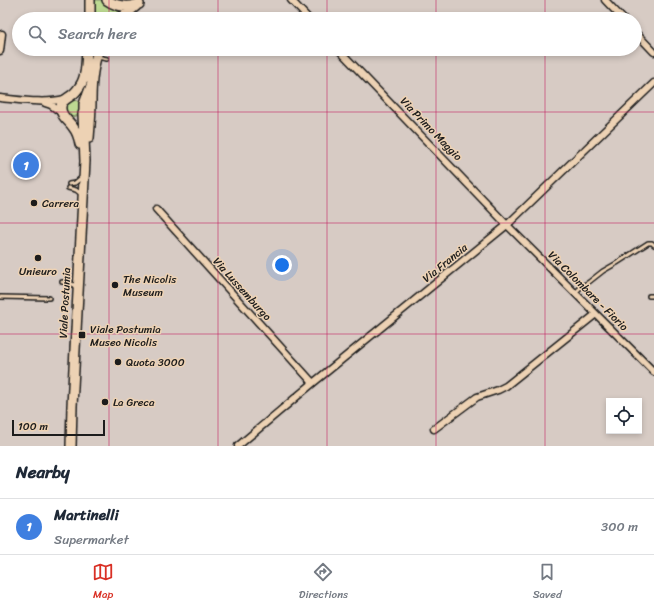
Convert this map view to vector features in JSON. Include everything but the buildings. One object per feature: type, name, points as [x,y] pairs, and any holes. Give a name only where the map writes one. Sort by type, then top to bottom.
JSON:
[{"type":"main road","points":[[90,0],[90,12]]},
{"type":"main road","points":[[107,0],[123,7],[132,6],[141,2]]},
{"type":"main road","points":[[129,12],[141,2]]},
{"type":"main road","points":[[83,114],[74,120],[64,116],[61,105],[81,85],[84,79],[86,56]]},
{"type":"main road","points":[[91,86],[96,56]]},
{"type":"main road","name":"Viale Postumia","points":[[71,446],[85,161],[83,114],[84,104],[91,86]]},
{"type":"main road","name":"Viale Postumia","points":[[85,161],[89,148],[91,86]]},
{"type":"main road","points":[[68,98],[77,97],[84,104]]},
{"type":"main road","name":"Viale Postumia","points":[[64,116],[78,136],[85,161]]},
{"type":"street","points":[[291,0],[302,12]]},
{"type":"street","points":[[605,0],[616,12]]},
{"type":"street","points":[[0,51],[2,34]]},
{"type":"street","points":[[642,39],[654,52]]},
{"type":"street","name":"Via Primo Maggio","points":[[345,56],[507,225]]},
{"type":"street","name":"Via Francia","points":[[238,446],[507,225],[654,83]]},
{"type":"street","points":[[0,98],[51,101],[68,98]]},
{"type":"street","points":[[40,101],[51,105],[64,116]]},
{"type":"street","name":"Via Lussemburgo","points":[[156,209],[313,383]]},
{"type":"street","name":"Via Colombare - Fiorio","points":[[507,225],[654,372]]},
{"type":"street","points":[[434,429],[477,397],[506,386],[596,314]]},
{"type":"lane","points":[[102,56],[107,59]]},
{"type":"lane","points":[[83,196],[68,186],[75,183],[84,174]]},
{"type":"lane","points":[[574,293],[604,271],[648,243],[652,243],[654,245]]},
{"type":"lane","points":[[62,282],[71,283],[74,285],[78,295]]},
{"type":"lane","points":[[649,296],[654,296]]},
{"type":"lane","points":[[0,297],[49,298]]},
{"type":"green space","points":[[95,0],[102,0],[106,4],[126,10],[124,12],[94,12]]},
{"type":"green space","points":[[73,100],[78,101],[81,106],[79,115],[73,117],[67,115],[64,106]]},
{"type":"place","name":"Martinelli","points":[[26,165]]},
{"type":"place","name":"Carrera","points":[[34,203]]},
{"type":"place","name":"Unieuro","points":[[38,258]]},
{"type":"place","name":"The Nicolis Museum","points":[[115,285]]},
{"type":"place","name":"Viale Postumia Museo Nicolis","points":[[82,335]]},
{"type":"place","name":"Quota 3000","points":[[118,362]]},
{"type":"place","name":"La Greca","points":[[105,402]]}]
